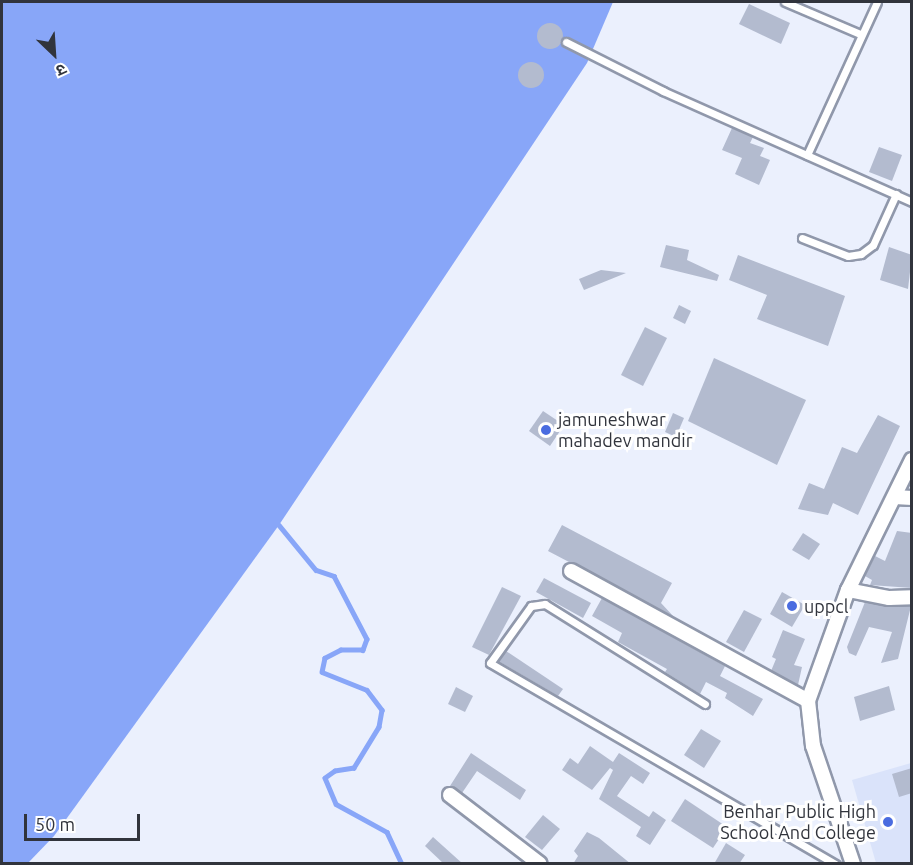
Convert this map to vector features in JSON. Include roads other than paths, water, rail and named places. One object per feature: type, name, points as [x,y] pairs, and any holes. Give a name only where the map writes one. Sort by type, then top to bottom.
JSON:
[{"type":"street","points":[[853,864],[813,746],[808,701],[848,590],[912,460]]},
{"type":"street","points":[[895,497],[912,498]]},
{"type":"street","points":[[571,571],[808,701]]},
{"type":"street","points":[[848,590],[889,598],[912,597]]},
{"type":"street","points":[[450,795],[540,864]]},
{"type":"lane","points":[[785,2],[860,34]]},
{"type":"lane","points":[[807,155],[860,34],[877,2]]},
{"type":"lane","points":[[566,42],[663,91],[912,202]]},
{"type":"lane","points":[[802,238],[848,256],[861,254],[873,245],[896,194]]},
{"type":"lane","points":[[705,704],[545,604],[531,606],[490,663],[836,864]]},
{"type":"water","points":[[2,2],[613,2],[587,63],[279,525],[54,836],[28,863],[2,864]]},
{"type":"waterway","points":[[279,525],[316,570],[334,576],[367,639],[363,650],[341,650],[325,658],[322,672],[367,690],[382,710],[379,727],[354,768],[335,771],[325,778],[336,804],[387,832],[402,864]]},
{"type":"place","name":"jamuneshwar mahadev mandir","points":[[546,430]]},
{"type":"place","name":"uppcl","points":[[792,606]]},
{"type":"place","name":"Benhar Public High School And College","points":[[888,822]]}]
